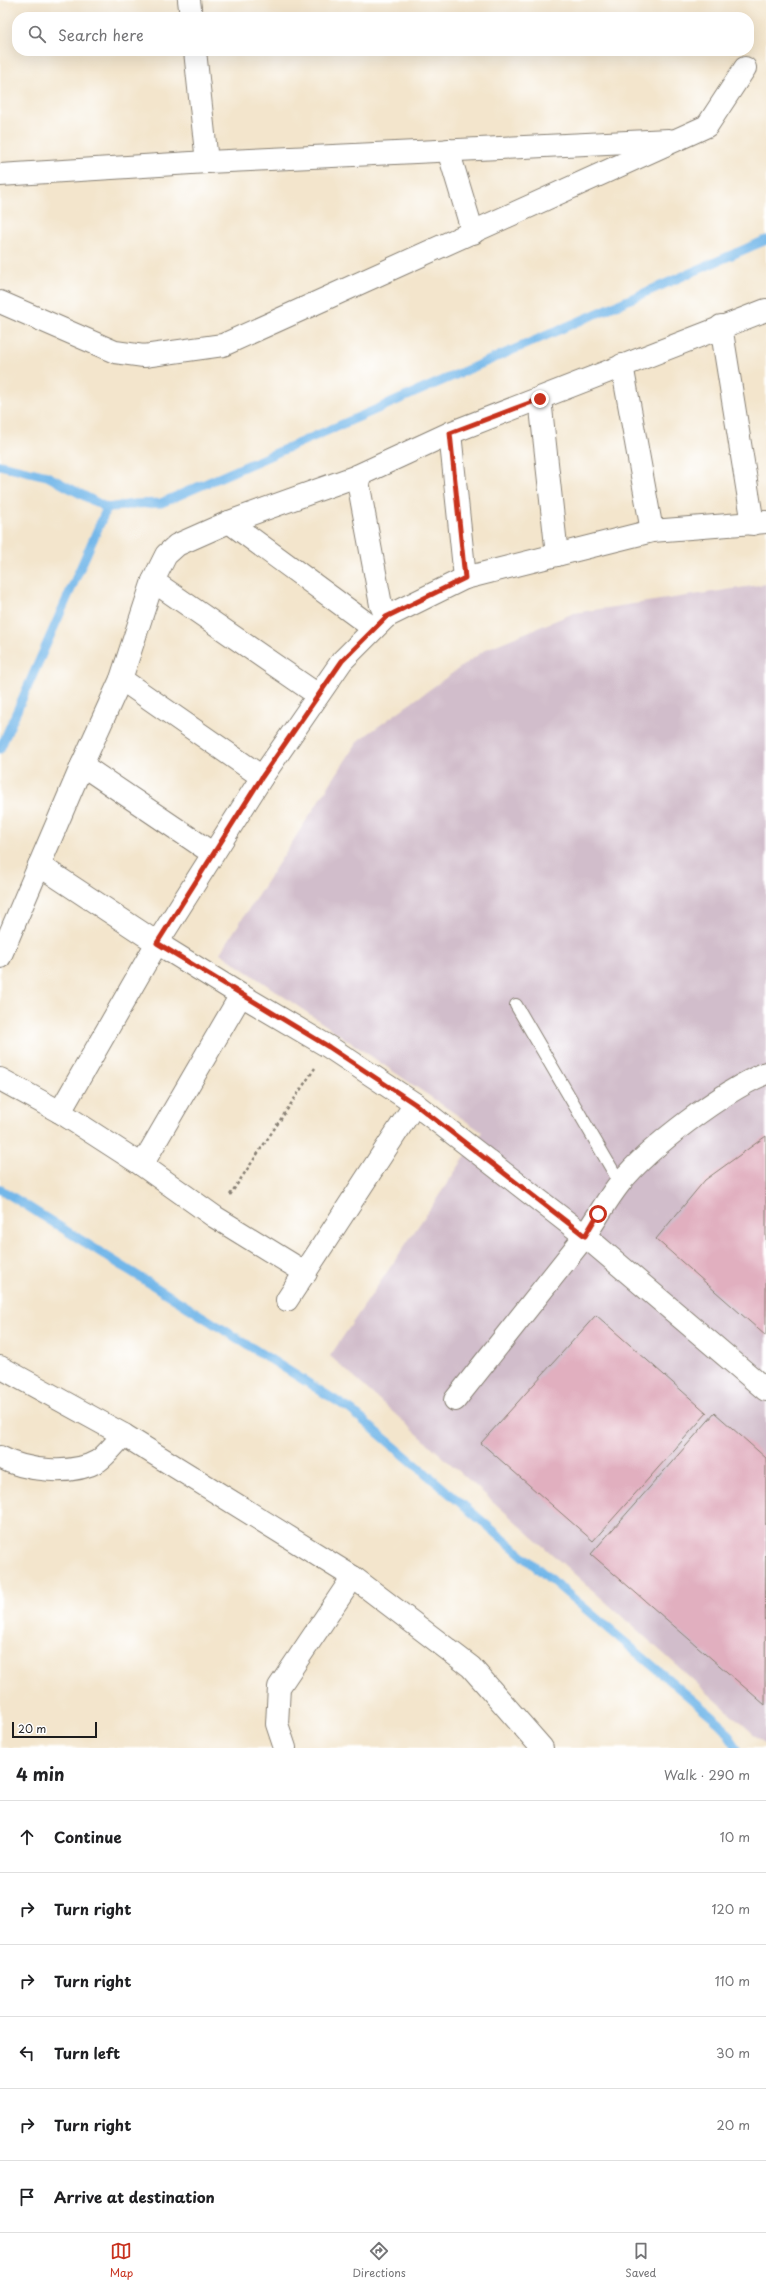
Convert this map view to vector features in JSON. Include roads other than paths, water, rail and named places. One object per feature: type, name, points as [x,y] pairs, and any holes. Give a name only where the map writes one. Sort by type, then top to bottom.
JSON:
[{"type":"street","points":[[189,0],[190,12]]},
{"type":"street","points":[[196,56],[207,162]]},
{"type":"street","points":[[0,302],[115,352],[144,356],[223,345],[708,126],[745,68]]},
{"type":"street","points":[[0,175],[207,162],[680,139]]},
{"type":"street","points":[[448,150],[473,233]]},
{"type":"street","points":[[0,957],[82,765],[121,679],[153,581],[166,555],[177,545],[229,522],[357,476],[450,433],[540,399],[721,326],[766,310]]},
{"type":"street","points":[[60,1112],[157,943],[212,853],[262,777],[342,661],[379,623],[465,578],[652,531],[759,523],[721,326]]},
{"type":"street","points":[[622,365],[652,531]]},
{"type":"street","points":[[540,399],[557,555]]},
{"type":"street","points":[[450,433],[465,578]]},
{"type":"street","points":[[357,476],[381,605],[379,623]]},
{"type":"street","points":[[229,522],[379,623]]},
{"type":"street","points":[[153,581],[318,695]]},
{"type":"street","points":[[121,679],[262,777]]},
{"type":"street","points":[[82,765],[212,853]]},
{"type":"street","points":[[39,865],[157,943],[329,1047],[415,1104],[585,1236],[766,1390]]},
{"type":"street","points":[[142,1165],[241,995]]},
{"type":"street","points":[[455,1400],[585,1236],[620,1183],[657,1147],[713,1104],[752,1079],[766,1073]]},
{"type":"street","points":[[0,1079],[60,1112],[142,1165],[215,1217],[306,1273]]},
{"type":"street","points":[[287,1300],[415,1104]]},
{"type":"street","points":[[0,1367],[124,1434],[353,1577],[471,1668],[542,1748]]},
{"type":"street","points":[[0,1457],[10,1463],[50,1470],[75,1470],[99,1460],[124,1434]]},
{"type":"street","points":[[285,1748],[277,1724],[279,1687],[353,1577]]},
{"type":"lane","points":[[516,1004],[620,1183]]},
{"type":"waterway","points":[[0,465],[47,476],[107,508],[134,504],[161,503],[766,240]]},
{"type":"waterway","points":[[0,749],[107,508]]},
{"type":"waterway","points":[[0,1189],[351,1410],[720,1723],[737,1748]]}]
